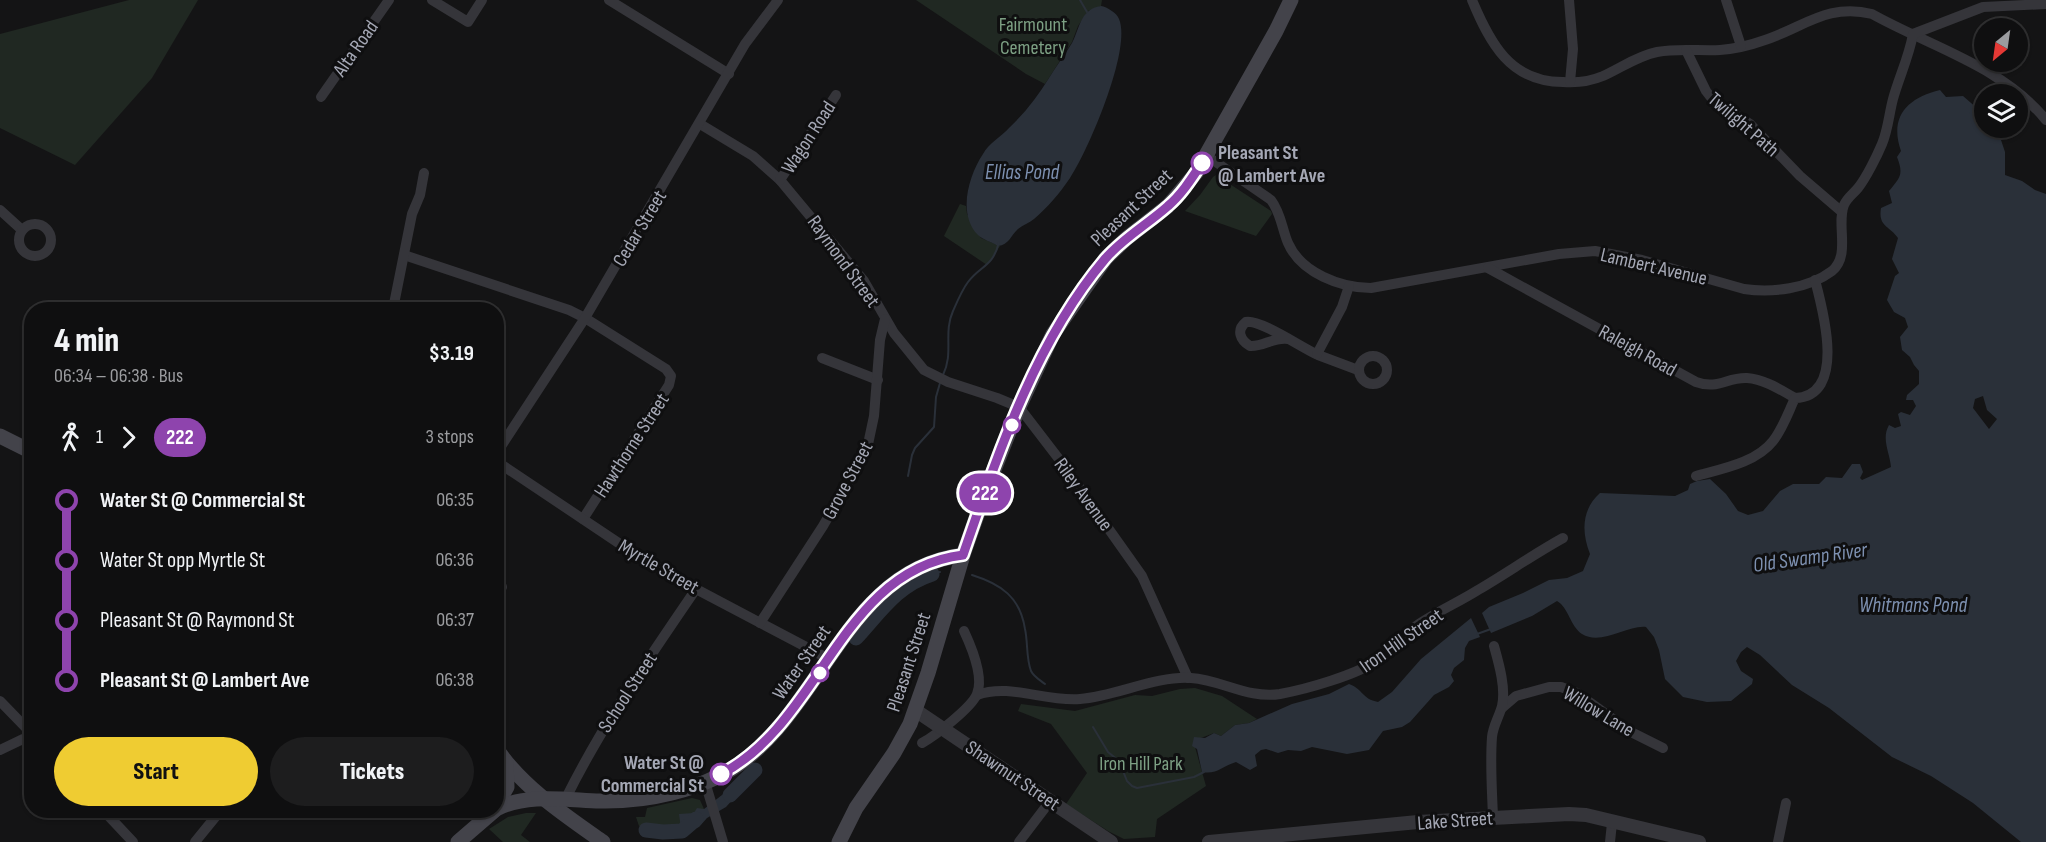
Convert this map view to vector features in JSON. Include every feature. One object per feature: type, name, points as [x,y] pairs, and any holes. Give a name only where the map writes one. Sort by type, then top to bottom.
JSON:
[{"type":"main road","name":"Pleasant Street","points":[[839,842],[856,808],[900,744],[915,710],[963,555],[986,490],[1019,408],[1053,334],[1106,258],[1176,198],[1207,156],[1291,0]]},
{"type":"main road","points":[[0,436],[24,448]]},
{"type":"main road","name":"Water Street","points":[[504,806],[519,801],[545,799],[603,801],[645,798],[675,791],[707,788],[759,748],[789,715],[871,602],[889,586],[931,561],[963,555]]},
{"type":"main road","points":[[504,760],[545,799],[603,842]]},
{"type":"main road","points":[[504,792],[507,787],[506,763]]},
{"type":"main road","points":[[458,842],[484,818]]},
{"type":"street","name":"Alta Road","points":[[321,97],[389,0]]},
{"type":"street","points":[[432,0],[468,22],[482,0]]},
{"type":"street","points":[[609,0],[729,74]]},
{"type":"street","name":"Cedar Street","points":[[504,442],[585,318],[745,44],[777,0]]},
{"type":"street","points":[[1472,0],[1491,40],[1506,60],[1534,77],[1547,81],[1570,82],[1602,76],[1648,54],[1686,50],[1721,50],[1765,40],[1806,21],[1828,14],[1852,10],[1872,14],[2004,81],[2028,100],[2046,120]]},
{"type":"street","points":[[1569,0],[1573,49],[1570,82]]},
{"type":"street","points":[[1726,0],[1741,46]]},
{"type":"street","points":[[1913,34],[1983,3],[2046,4]]},
{"type":"street","points":[[1842,212],[1844,204],[1858,187],[1882,144],[1913,34]]},
{"type":"street","name":"Twilight Path","points":[[1686,50],[1706,91],[1713,100],[1750,124],[1800,176],[1842,212]]},
{"type":"street","name":"Wagon Road","points":[[780,180],[836,95]]},
{"type":"street","name":"Raymond Street","points":[[700,124],[753,156],[780,180],[864,281],[885,320],[919,364],[931,375],[1019,408]]},
{"type":"street","name":"Lambert Avenue","points":[[1207,156],[1271,200],[1276,207],[1289,245],[1299,260],[1315,272],[1349,286],[1371,288],[1559,254],[1595,252],[1642,260],[1756,291],[1778,290],[1815,280],[1833,270],[1842,254],[1842,212]]},
{"type":"street","points":[[394,302],[412,214],[420,195],[424,173]]},
{"type":"street","points":[[0,210],[22,230]]},
{"type":"street","name":"Hawthorne Street","points":[[404,255],[569,310],[666,369],[671,376],[669,385],[583,519]]},
{"type":"street","name":"Raleigh Road","points":[[1487,268],[1696,382],[1706,386],[1717,386],[1748,378],[1777,388],[1795,398]]},
{"type":"street","points":[[1696,476],[1733,466],[1766,449],[1779,432],[1795,398],[1806,398],[1814,393],[1820,384],[1828,359],[1824,315],[1815,280]]},
{"type":"street","points":[[1317,354],[1342,307],[1349,286]]},
{"type":"street","name":"Grove Street","points":[[760,622],[823,526],[861,461],[872,434],[880,340],[885,320]]},
{"type":"street","points":[[1287,339],[1358,370]]},
{"type":"street","points":[[822,358],[878,380]]},
{"type":"street","name":"Riley Avenue","points":[[1019,408],[1062,463],[1145,582],[1188,678]]},
{"type":"street","name":"Myrtle Street","points":[[504,466],[635,554],[829,659]]},
{"type":"street","name":"Iron Hill Street","points":[[977,695],[998,690],[1047,698],[1080,699],[1167,680],[1188,678],[1211,681],[1250,693],[1268,695],[1294,690],[1355,672],[1382,657],[1419,624],[1563,538]]},
{"type":"street","name":"School Street","points":[[565,800],[602,730],[696,589]]},
{"type":"street","points":[[922,743],[944,729],[977,695],[979,684],[975,658],[964,631]]},
{"type":"street","points":[[1493,817],[1492,734],[1502,708],[1503,696],[1494,646]]},
{"type":"street","name":"Willow Lane","points":[[1502,708],[1516,696],[1549,687],[1561,687],[1577,693],[1631,732],[1664,748]]},
{"type":"street","points":[[0,700],[24,727]]},
{"type":"street","name":"Shawmut Street","points":[[915,710],[1111,842]]},
{"type":"street","points":[[0,750],[24,739]]},
{"type":"street","points":[[707,788],[723,842]]},
{"type":"street","points":[[1019,842],[1051,800]]},
{"type":"street","points":[[1778,842],[1786,803]]},
{"type":"street","name":"Lake Street","points":[[1209,842],[1328,836],[1493,817],[1578,814],[1699,842]]},
{"type":"street","points":[[110,818],[133,842]]},
{"type":"street","points":[[195,842],[214,818]]},
{"type":"street","points":[[1610,842],[1612,823]]},
{"type":"green space","points":[[129,0],[198,0],[152,78],[75,165],[0,128],[0,34]]},
{"type":"green space","name":"Fairmount Cemetery","points":[[916,0],[1102,0],[1101,6],[1088,11],[1078,26],[1072,42],[1045,84],[1026,74]]},
{"type":"green space","points":[[1216,175],[1271,211],[1272,214],[1256,236],[1185,211]]},
{"type":"green space","points":[[960,204],[966,206],[967,214],[981,238],[1000,246],[987,265],[944,236]]},
{"type":"green space","name":"Iron Hill Park","points":[[1195,688],[1222,696],[1257,719],[1235,725],[1221,736],[1214,733],[1201,738],[1195,747],[1206,786],[1157,819],[1155,837],[1124,839],[1066,804],[1087,773],[1051,724],[1018,711],[1021,704],[1075,711],[1135,695],[1152,696]]},
{"type":"green space","points":[[692,798],[700,800],[704,809],[694,813],[681,828],[639,826],[636,817],[645,817],[647,808]]},
{"type":"green space","points":[[536,813],[521,835],[530,842],[503,842],[489,829],[508,817]]},
{"type":"water","name":"Ellias Pond","points":[[1101,6],[1118,17],[1121,33],[1114,75],[1097,124],[1078,165],[1058,195],[1034,219],[1018,229],[1005,244],[998,246],[978,235],[968,216],[967,194],[973,173],[986,150],[1031,104],[1072,43],[1085,15]]},
{"type":"water","name":"Whitmans Pond","points":[[1940,90],[1946,97],[1963,96],[1974,106],[1974,138],[2000,138],[2005,152],[2005,175],[2046,194],[2046,842],[2021,842],[1973,803],[1931,776],[1892,757],[1829,708],[1792,685],[1760,655],[1747,647],[1736,661],[1741,671],[1753,679],[1752,684],[1731,701],[1707,702],[1683,697],[1665,679],[1659,650],[1654,637],[1646,627],[1606,637],[1589,637],[1578,631],[1557,601],[1532,616],[1491,633],[1482,613],[1489,607],[1549,580],[1567,578],[1583,571],[1590,554],[1585,537],[1585,521],[1590,506],[1600,493],[1675,496],[1688,490],[1690,484],[1710,479],[1726,494],[1738,511],[1748,515],[1763,511],[1780,491],[1793,484],[1819,484],[1826,477],[1842,478],[1852,464],[1860,464],[1863,472],[1860,478],[1862,480],[1891,467],[1886,441],[1887,430],[1889,425],[1895,428],[1901,426],[1898,414],[1901,412],[1910,415],[1916,406],[1913,400],[1906,400],[1907,395],[1919,384],[1919,371],[1910,357],[1902,350],[1900,337],[1908,327],[1905,318],[1894,312],[1887,300],[1895,276],[1899,273],[1892,259],[1898,238],[1885,225],[1880,214],[1881,208],[1892,203],[1889,191],[1900,175],[1897,157],[1901,151],[1897,128],[1899,119],[1910,104],[1918,98]],"holes":[[[1983,396],[1987,410],[1997,419],[1989,429],[1973,408],[1975,399]]]},
{"type":"water","points":[[1471,618],[1480,637],[1469,641],[1465,648],[1464,660],[1454,668],[1451,675],[1454,681],[1449,687],[1434,695],[1410,722],[1402,727],[1383,731],[1369,750],[1347,754],[1312,747],[1301,751],[1288,750],[1278,753],[1266,749],[1255,755],[1257,766],[1250,770],[1236,762],[1215,771],[1202,772],[1197,749],[1192,746],[1194,737],[1205,738],[1214,733],[1221,736],[1235,725],[1249,723],[1292,704],[1329,694],[1349,684],[1369,699],[1378,702],[1392,692],[1421,659]]},
{"type":"water","points":[[743,783],[726,807],[707,818],[699,827],[683,833],[679,814],[694,813],[697,808],[704,809],[731,788]]},
{"type":"waterway","points":[[1080,0],[1087,12]]},
{"type":"waterway","points":[[943,375],[948,359],[949,327],[953,311],[966,285],[990,261],[999,242]]},
{"type":"waterway","points":[[908,476],[915,448],[934,427],[936,397],[940,383]]},
{"type":"waterway","points":[[932,571],[932,574],[940,572]]},
{"type":"waterway","points":[[856,638],[899,592],[932,574]]},
{"type":"waterway","points":[[972,575],[992,583],[1008,593],[1014,600],[1019,608],[1026,634],[1031,671],[1045,684]]},
{"type":"waterway","points":[[1477,634],[1491,629]]},
{"type":"waterway","points":[[1093,727],[1108,752],[1119,761],[1127,781],[1132,786],[1137,788],[1194,777],[1204,772]]},
{"type":"waterway","points":[[730,795],[755,770]]},
{"type":"waterway","points":[[646,830],[682,831],[696,819]]},
{"type":"bus line","name":"222","points":[[721,774],[738,765],[774,733],[860,616],[879,594],[900,578],[931,561],[963,555],[1019,408],[1059,323],[1106,258],[1176,198],[1202,163]]},
{"type":"place","name":"Pleasant St @ Lambert Ave","points":[[1202,163]]},
{"type":"place","name":"Water St @ Commercial St","points":[[721,774]]},
{"type":"water label","name":"Old Swamp River","points":[[1810,557]]}]
